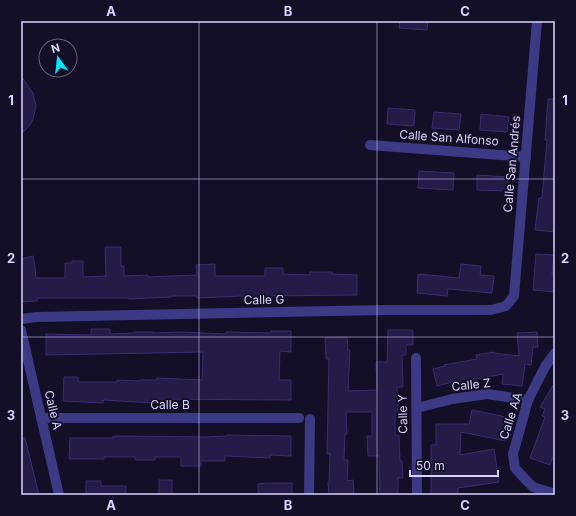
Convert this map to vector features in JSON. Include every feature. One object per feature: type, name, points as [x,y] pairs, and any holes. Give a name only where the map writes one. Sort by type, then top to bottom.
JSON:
[{"type":"street","name":"Calle San Andrés","points":[[506,306],[514,296],[537,21]]},
{"type":"street","name":"Calle San Alfonso","points":[[370,145],[526,157]]},
{"type":"street","name":"Calle G","points":[[21,319],[37,317],[376,310],[491,310],[506,306]]},
{"type":"street","name":"Calle A","points":[[21,330],[59,495]]},
{"type":"street","name":"Calle AA","points":[[555,353],[546,365],[528,400],[513,454],[516,468],[524,479],[533,487],[555,494]]},
{"type":"street","name":"Calle Y","points":[[416,358],[417,495]]},
{"type":"street","name":"Calle Z","points":[[416,408],[452,399],[487,394],[528,400]]},
{"type":"street","name":"Calle B","points":[[41,418],[299,418]]},
{"type":"street","points":[[309,495],[310,419]]},
{"type":"building","points":[[400,21],[428,21],[427,30],[399,28]]},
{"type":"building","points":[[21,76],[33,93],[36,106],[30,125],[21,134]]},
{"type":"building","points":[[548,99],[555,99],[555,232],[535,230],[539,198],[542,198],[547,140],[545,140]]},
{"type":"building","points":[[388,108],[415,110],[414,126],[387,124]]},
{"type":"building","points":[[434,112],[461,114],[459,130],[432,128]]},
{"type":"building","points":[[481,114],[509,117],[507,132],[480,130]]},
{"type":"building","points":[[419,171],[454,173],[453,190],[418,188]]},
{"type":"building","points":[[477,175],[508,177],[507,191],[477,190]]},
{"type":"building","points":[[105,247],[121,247],[121,266],[124,266],[124,276],[148,275],[148,277],[197,275],[196,265],[215,264],[215,276],[265,276],[265,268],[283,268],[283,274],[310,275],[310,272],[332,272],[332,274],[357,275],[357,295],[197,298],[197,296],[171,296],[129,299],[37,298],[37,301],[21,302],[21,259],[33,256],[36,278],[65,278],[65,263],[72,263],[72,261],[83,261],[83,277],[106,276]]},
{"type":"building","points":[[536,254],[554,255],[552,274],[555,274],[555,292],[533,290]]},
{"type":"building","points":[[461,264],[481,266],[480,275],[494,276],[492,293],[448,289],[447,296],[417,293],[418,274],[459,278]]},
{"type":"building","points":[[91,329],[110,329],[110,334],[134,332],[181,332],[226,334],[226,332],[271,333],[271,331],[291,331],[291,352],[280,351],[279,380],[291,380],[291,400],[154,399],[154,403],[103,400],[103,403],[63,401],[64,377],[78,377],[78,382],[117,382],[117,380],[140,381],[157,380],[157,378],[202,380],[203,352],[46,355],[46,334],[91,335]]},
{"type":"building","points":[[388,330],[413,330],[413,345],[406,345],[406,355],[402,355],[403,387],[397,387],[398,411],[395,411],[395,436],[399,435],[400,461],[402,461],[403,478],[398,478],[398,495],[380,495],[379,456],[368,456],[367,436],[372,436],[372,412],[346,412],[347,434],[345,434],[344,460],[348,460],[347,481],[353,480],[354,495],[329,495],[328,482],[330,454],[327,454],[329,359],[326,359],[325,338],[347,337],[348,350],[350,350],[348,391],[377,390],[376,362],[387,362]]},
{"type":"building","points":[[537,332],[538,347],[533,347],[531,365],[525,364],[522,386],[502,384],[503,374],[457,383],[456,381],[437,386],[433,369],[445,366],[444,365],[477,359],[476,355],[494,352],[519,356],[517,333]]},
{"type":"building","points":[[555,382],[555,451],[550,465],[530,458],[545,417],[542,416],[545,409],[540,407]]},
{"type":"building","points":[[472,410],[511,418],[506,441],[461,432],[460,455],[494,449],[499,482],[458,488],[458,495],[431,495],[431,445],[436,445],[436,424],[469,424]]},
{"type":"building","points":[[227,435],[291,436],[291,456],[270,455],[270,458],[225,456],[225,461],[201,461],[201,466],[181,466],[181,457],[155,457],[155,460],[135,460],[135,457],[69,459],[70,438],[113,438],[113,436],[207,437]]},
{"type":"building","points":[[21,438],[25,438],[39,495],[21,495]]},
{"type":"building","points":[[159,480],[172,480],[172,495],[159,495]]},
{"type":"building","points":[[86,481],[101,481],[101,486],[126,486],[126,495],[86,495]]},
{"type":"building","points":[[292,483],[292,495],[258,495],[258,484]]}]
